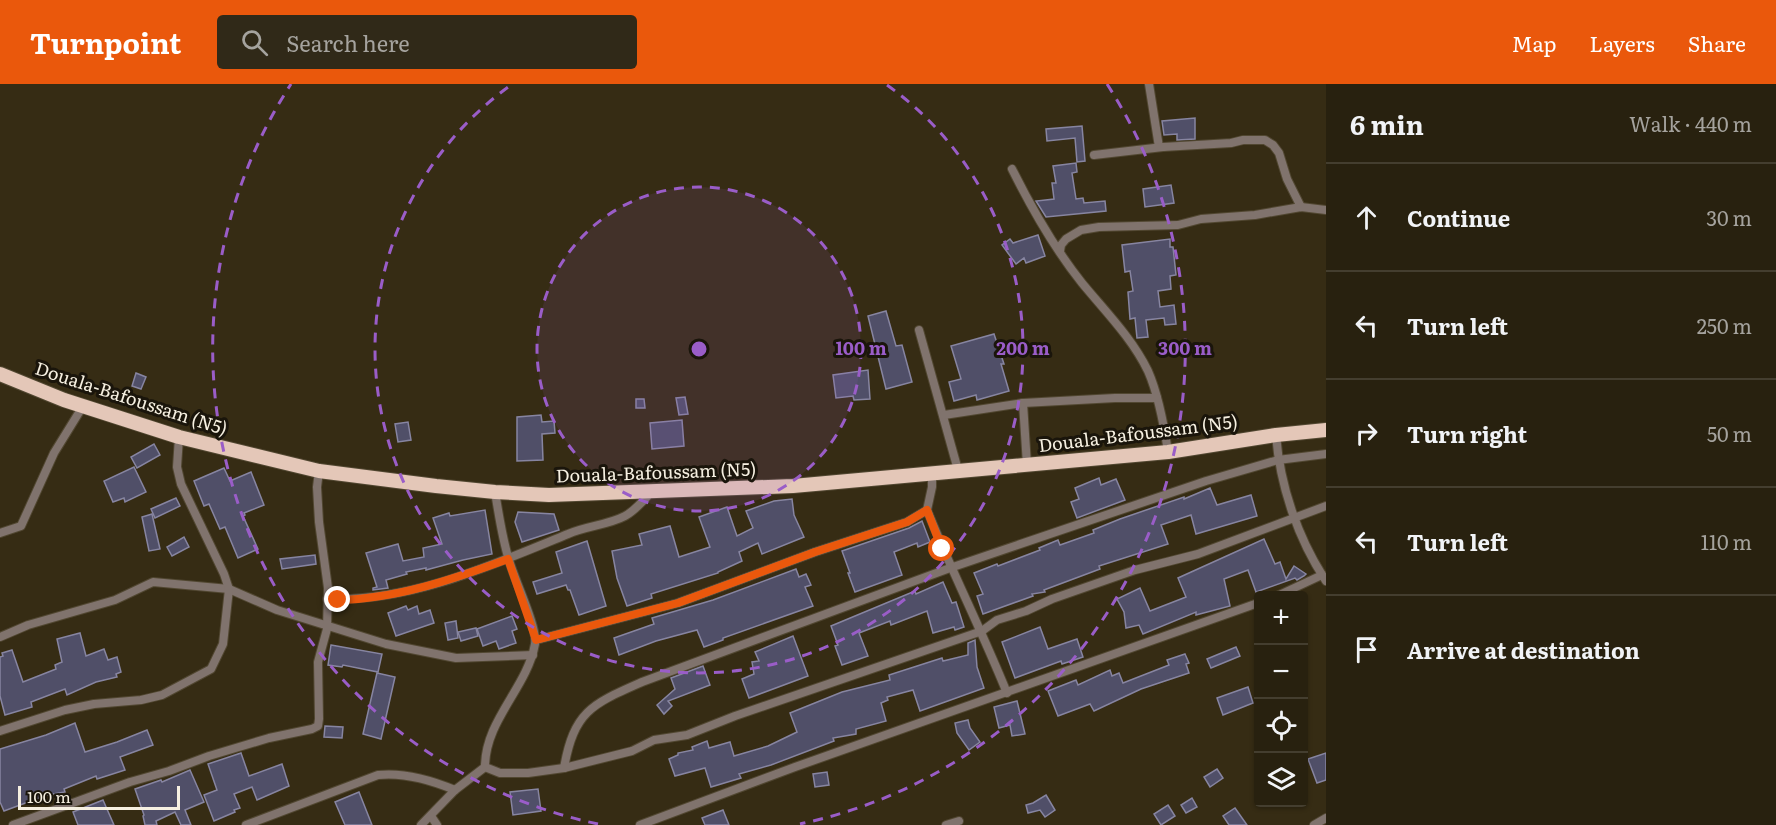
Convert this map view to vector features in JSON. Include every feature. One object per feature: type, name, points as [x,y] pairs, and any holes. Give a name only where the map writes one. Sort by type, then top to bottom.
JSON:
[{"type":"highway","name":"Douala-Bafoussam (N5)","points":[[0,374],[82,406],[179,437],[319,471],[495,492],[549,495],[793,486],[1168,452],[1276,435],[1326,430]]},
{"type":"street","points":[[1149,84],[1159,147],[1163,147]]},
{"type":"street","points":[[1094,155],[1243,140],[1265,141],[1273,145],[1280,153],[1287,179],[1300,207]]},
{"type":"street","points":[[1012,169],[1031,207],[1060,251],[1139,356],[1157,398],[1168,452]]},
{"type":"street","points":[[1060,251],[1066,239],[1081,230],[1099,227],[1178,225],[1201,219],[1255,215],[1300,207],[1326,210]]},
{"type":"street","points":[[919,330],[958,470]]},
{"type":"street","points":[[944,415],[1023,403],[1157,398]]},
{"type":"street","points":[[1023,403],[1027,465]]},
{"type":"street","points":[[0,533],[21,525],[54,453],[82,406]]},
{"type":"street","points":[[1276,435],[1278,460],[1294,517],[1324,578],[1290,591]]},
{"type":"street","points":[[0,731],[65,710],[162,695],[211,669],[223,644],[229,590],[224,574],[181,484],[177,467],[179,437]]},
{"type":"street","points":[[564,768],[569,741],[586,712],[608,697],[950,568],[1206,481],[1278,460],[1326,454]]},
{"type":"street","points":[[14,825],[130,782],[209,756],[318,726],[318,662],[327,625],[328,588],[319,522],[317,487],[319,471]]},
{"type":"street","points":[[932,474],[927,510],[950,568],[982,631],[1007,693]]},
{"type":"street","points":[[327,599],[356,599],[451,579],[508,559],[575,531],[624,516],[639,505],[652,490]]},
{"type":"street","points":[[485,767],[485,753],[493,728],[533,655],[536,640],[508,559],[495,492]]},
{"type":"street","points":[[485,767],[500,773],[528,773],[564,768],[632,751],[654,740],[687,735],[735,716],[982,631],[997,620],[1052,599],[1135,570],[1198,554],[1326,506]]},
{"type":"street","points":[[536,640],[678,603],[815,552],[907,522],[927,510]]},
{"type":"street","points":[[0,637],[28,625],[115,600],[153,582],[229,590],[277,610],[386,644],[456,658],[533,655]]},
{"type":"street","points":[[640,825],[795,767],[1254,604]]},
{"type":"street","points":[[421,825],[455,790],[485,767]]},
{"type":"street","points":[[246,825],[378,775],[415,777],[455,790]]},
{"type":"street","points":[[431,816],[437,825]]},
{"type":"street","points":[[1314,825],[1326,818]]},
{"type":"street","points":[[946,825],[959,821]]},
{"type":"building","points":[[1195,118],[1195,139],[1177,140],[1177,134],[1164,135],[1162,121]]},
{"type":"building","points":[[1082,126],[1085,161],[1077,162],[1075,138],[1047,141],[1046,129]]},
{"type":"building","points":[[1076,163],[1077,172],[1072,173],[1076,199],[1083,198],[1084,203],[1105,201],[1106,211],[1046,217],[1036,201],[1054,199],[1052,183],[1056,183],[1053,166]]},
{"type":"building","points":[[1171,185],[1174,203],[1145,207],[1143,189]]},
{"type":"building","points":[[1038,235],[1045,256],[1026,263],[1024,258],[1016,264],[1002,245],[1010,239],[1013,243]]},
{"type":"building","points":[[1170,239],[1176,275],[1170,276],[1171,289],[1158,291],[1160,307],[1174,305],[1176,324],[1165,325],[1164,318],[1146,320],[1148,337],[1137,338],[1135,318],[1130,319],[1128,292],[1133,291],[1130,271],[1125,272],[1122,245]]},
{"type":"building","points":[[886,311],[896,346],[902,345],[912,382],[886,389],[868,316]]},
{"type":"building","points":[[994,334],[1004,364],[1001,364],[1009,391],[977,400],[976,395],[954,401],[949,382],[961,379],[951,346]]},
{"type":"building","points":[[868,370],[870,399],[854,400],[853,396],[836,398],[833,375]]},
{"type":"building","points":[[136,373],[146,377],[141,389],[132,386]]},
{"type":"building","points":[[685,397],[688,414],[679,415],[676,398]]},
{"type":"building","points":[[636,399],[644,399],[645,408],[636,408]]},
{"type":"building","points":[[541,415],[542,422],[554,421],[555,433],[542,434],[543,460],[517,461],[517,417]]},
{"type":"building","points":[[682,420],[684,446],[652,449],[650,423]]},
{"type":"building","points":[[408,422],[411,440],[398,442],[395,424]]},
{"type":"building","points":[[154,444],[160,455],[137,468],[131,457]]},
{"type":"building","points":[[134,467],[146,492],[125,502],[124,498],[113,502],[104,481]]},
{"type":"building","points":[[224,468],[230,481],[251,472],[264,505],[244,513],[243,516],[258,549],[238,558],[225,527],[220,529],[209,504],[204,506],[194,481]]},
{"type":"building","points":[[1099,478],[1101,485],[1116,479],[1125,500],[1077,518],[1071,502],[1079,499],[1075,488]]},
{"type":"building","points":[[1210,488],[1217,505],[1251,495],[1257,516],[1196,534],[1191,515],[1161,525],[1168,544],[1099,566],[1100,569],[1044,590],[1045,592],[1032,594],[1033,596],[983,614],[977,596],[983,594],[974,573],[1040,550],[1039,548],[1058,540],[1060,545],[1094,533],[1093,530],[1120,519],[1184,497],[1184,499]]},
{"type":"building","points":[[176,498],[180,506],[155,518],[151,509]]},
{"type":"building","points":[[792,499],[794,515],[804,537],[762,554],[758,543],[739,552],[742,561],[718,573],[651,594],[652,598],[627,606],[617,578],[612,551],[642,545],[639,534],[670,526],[679,557],[710,547],[699,517],[727,507],[737,536],[753,528],[746,511],[774,501]]},
{"type":"building","points":[[485,510],[492,554],[426,570],[426,568],[406,572],[407,574],[386,580],[388,588],[373,590],[377,587],[366,553],[398,544],[403,561],[424,557],[423,548],[442,544],[433,518],[449,513],[450,516]]},
{"type":"building","points":[[518,512],[554,514],[559,530],[522,542],[515,522]]},
{"type":"building","points":[[152,514],[160,549],[149,551],[142,517]]},
{"type":"building","points":[[922,521],[930,542],[918,547],[917,543],[894,552],[902,575],[855,592],[842,551],[909,528]]},
{"type":"building","points":[[184,537],[189,547],[172,556],[167,547]]},
{"type":"building","points":[[1264,539],[1275,564],[1280,562],[1286,579],[1294,566],[1306,574],[1297,580],[1295,578],[1256,591],[1248,570],[1224,579],[1230,606],[1196,615],[1196,612],[1143,634],[1139,625],[1126,628],[1124,612],[1117,599],[1140,588],[1150,611],[1186,597],[1178,578]]},
{"type":"building","points":[[587,541],[606,606],[579,615],[566,585],[537,594],[533,582],[562,573],[556,552]]},
{"type":"building","points":[[315,555],[316,564],[282,569],[280,559]]},
{"type":"building","points":[[796,569],[799,577],[806,574],[811,585],[805,587],[813,606],[704,647],[697,630],[656,641],[619,655],[614,638],[654,624],[652,618],[713,600]]},
{"type":"building","points":[[943,582],[952,603],[956,602],[964,627],[955,630],[954,627],[933,633],[927,611],[891,625],[890,621],[859,633],[868,656],[842,665],[831,626],[915,591],[916,594]]},
{"type":"building","points":[[406,606],[408,610],[417,606],[419,614],[430,610],[434,623],[396,636],[388,613]]},
{"type":"building","points":[[512,616],[517,629],[512,631],[516,643],[499,649],[496,641],[483,646],[477,629]]},
{"type":"building","points":[[456,621],[458,638],[448,640],[445,623]]},
{"type":"building","points":[[1040,627],[1048,649],[1077,639],[1083,657],[1062,664],[1061,661],[1015,678],[1002,642]]},
{"type":"building","points":[[476,628],[478,636],[461,641],[458,632]]},
{"type":"building","points":[[80,633],[86,656],[104,649],[108,660],[117,657],[121,672],[116,674],[117,677],[96,682],[67,695],[65,689],[31,702],[32,707],[5,715],[0,696],[0,657],[3,656],[2,653],[12,650],[23,682],[56,669],[55,665],[62,662],[57,639]]},
{"type":"building","points":[[793,636],[808,676],[749,698],[742,679],[754,674],[752,662],[759,661],[755,652]]},
{"type":"building","points":[[975,640],[977,667],[984,688],[920,711],[913,690],[887,697],[888,700],[881,703],[886,721],[856,729],[856,734],[833,738],[834,741],[771,765],[739,774],[741,778],[711,787],[705,768],[675,776],[669,759],[678,753],[693,750],[692,747],[707,741],[709,748],[730,742],[734,756],[768,746],[797,732],[790,713],[842,692],[890,680],[889,675],[942,658],[943,661],[968,655],[968,643]]},
{"type":"building","points":[[331,645],[382,654],[378,672],[343,665],[342,667],[328,665]]},
{"type":"building","points":[[1236,647],[1240,656],[1211,668],[1207,659]]},
{"type":"building","points":[[1185,654],[1189,663],[1186,664],[1189,673],[1141,689],[1094,711],[1090,704],[1058,716],[1048,691],[1076,680],[1078,685],[1110,670],[1112,676],[1119,673],[1123,683],[1169,665],[1167,660]]},
{"type":"building","points":[[703,666],[710,685],[668,701],[672,706],[664,714],[657,705],[675,689],[671,678]]},
{"type":"building","points":[[377,673],[395,677],[381,739],[363,734]]},
{"type":"building","points":[[1248,687],[1253,703],[1223,715],[1217,698]]},
{"type":"building","points":[[1017,701],[1025,734],[1012,736],[1010,725],[999,728],[994,707]]},
{"type":"building","points":[[968,720],[970,728],[980,742],[969,750],[957,733],[955,723]]},
{"type":"building","points":[[75,723],[85,752],[147,730],[153,745],[120,757],[125,770],[97,779],[96,776],[64,789],[65,792],[47,795],[4,811],[0,802],[0,749],[46,735]]},
{"type":"building","points":[[325,726],[343,727],[342,738],[324,737]]},
{"type":"building","points":[[241,753],[249,776],[282,764],[289,786],[257,800],[252,787],[234,794],[240,808],[214,821],[204,795],[217,790],[208,764]]},
{"type":"building","points":[[1326,753],[1326,780],[1317,783],[1308,759]]},
{"type":"building","points":[[1217,769],[1223,778],[1210,787],[1204,777]]},
{"type":"building","points":[[190,770],[204,802],[185,810],[191,825],[181,825],[175,812],[156,821],[157,825],[145,825],[135,789],[161,780],[162,782]]},
{"type":"building","points":[[827,772],[829,785],[815,787],[813,774]]},
{"type":"building","points":[[538,789],[541,811],[513,815],[510,792]]},
{"type":"building","points":[[359,792],[372,825],[345,825],[335,802]]},
{"type":"building","points":[[1046,795],[1055,810],[1045,817],[1040,810],[1028,813],[1026,805]]},
{"type":"building","points":[[1192,798],[1197,807],[1186,813],[1181,805]]},
{"type":"building","points":[[103,800],[114,825],[78,825],[73,812]]},
{"type":"building","points":[[1168,805],[1175,816],[1161,825],[1154,814]]},
{"type":"building","points":[[1235,808],[1247,825],[1229,825],[1223,816]]},
{"type":"building","points":[[723,810],[729,825],[705,825],[702,818]]},
{"type":"route","points":[[338,600],[372,597],[414,588],[451,579],[508,559],[536,640],[678,603],[815,552],[907,522],[927,510],[942,549]]}]
